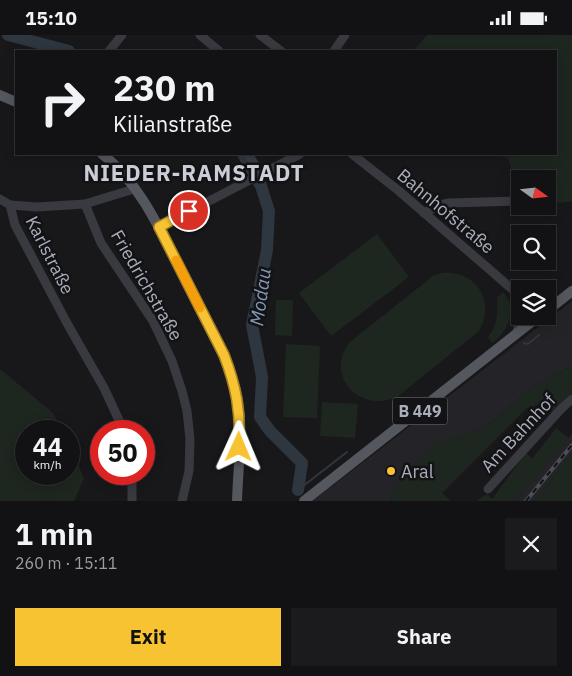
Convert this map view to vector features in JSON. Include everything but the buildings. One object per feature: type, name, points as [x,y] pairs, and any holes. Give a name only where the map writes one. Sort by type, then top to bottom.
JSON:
[{"type":"main road","points":[[0,95],[15,102]]},
{"type":"main road","points":[[103,155],[116,165],[159,227],[224,355],[238,401],[237,501]]},
{"type":"main road","points":[[556,304],[572,291]]},
{"type":"main road","name":"B 449","points":[[304,501],[528,325]]},
{"type":"street","points":[[110,50],[122,35]]},
{"type":"street","points":[[200,35],[218,50]]},
{"type":"street","points":[[260,35],[280,50]]},
{"type":"street","points":[[335,50],[345,35]]},
{"type":"street","points":[[249,155],[262,174]]},
{"type":"street","points":[[159,227],[298,155]]},
{"type":"street","name":"Bahnhofstraße","points":[[353,155],[424,213],[511,289]]},
{"type":"street","name":"Karlstraße","points":[[119,420],[104,388],[15,225],[10,205],[37,207],[85,204],[134,189]]},
{"type":"street","points":[[0,199],[10,205]]},
{"type":"street","points":[[424,213],[449,203],[511,201]]},
{"type":"street","name":"Friedrichstraße","points":[[85,204],[101,243],[153,321],[172,361],[182,391],[187,411],[190,439],[188,471],[182,501]]},
{"type":"street","points":[[0,209],[10,205]]},
{"type":"street","points":[[516,334],[519,325]]},
{"type":"street","name":"Am Bahnhof","points":[[488,489],[572,399]]},
{"type":"street","points":[[132,485],[132,501]]},
{"type":"shaded area","points":[[427,35],[572,35],[572,201],[556,204],[556,170],[512,170],[508,158],[500,155],[557,155],[557,50],[414,50]]},
{"type":"shaded area","points":[[377,234],[409,277],[331,336],[299,293]]},
{"type":"shaded area","points":[[442,273],[454,273],[465,277],[480,290],[484,299],[485,309],[484,320],[479,331],[397,397],[383,401],[370,400],[359,396],[349,388],[343,378],[341,367],[343,355],[350,342],[433,276]]},
{"type":"shaded area","points":[[503,292],[508,298],[511,312],[503,333],[492,343],[488,337],[497,319],[497,298]]},
{"type":"shaded area","points":[[276,300],[293,300],[292,336],[275,335]]},
{"type":"shaded area","points":[[572,301],[572,366],[530,389],[491,422],[471,432],[393,489],[391,501],[313,501],[541,325],[556,325],[556,313]]},
{"type":"shaded area","points":[[286,344],[320,346],[317,418],[283,417]]},
{"type":"shaded area","points":[[572,366],[572,392],[552,412],[542,403],[527,408],[442,493],[451,501],[391,501],[393,489],[435,443],[471,432],[491,422],[530,389]]},
{"type":"shaded area","points":[[0,369],[53,413],[56,420],[15,420],[15,485],[80,485],[80,469],[84,478],[74,501],[0,501]]},
{"type":"shaded area","points":[[322,402],[358,404],[355,438],[320,436]]},
{"type":"shaded area","points":[[556,428],[569,438],[516,501],[476,501],[487,494],[492,499],[526,453],[532,459]]},
{"type":"shaded area","points":[[572,434],[572,453],[534,501],[516,501]]},
{"type":"shaded area","points":[[572,453],[572,501],[534,501]]},
{"type":"waterway","name":"Modau","points":[[8,35],[65,50]]},
{"type":"waterway","name":"Modau","points":[[244,155],[261,186],[269,211],[267,250],[252,325],[262,377],[260,417],[270,431],[302,463],[298,490]]},
{"type":"waterway","points":[[524,343],[528,344],[539,335]]},
{"type":"waterway","points":[[298,490],[347,452]]},
{"type":"railway","points":[[526,501],[572,445]]},
{"type":"slow traffic","points":[[176,260],[200,308]]},
{"type":"place","name":"Aral","points":[[391,471]]},
{"type":"district","name":"NIEDER-RAMSTADT","points":[[194,172]]},
{"type":"route","points":[[189,211],[159,227],[224,355],[231,373],[238,401],[239,447]]}]
